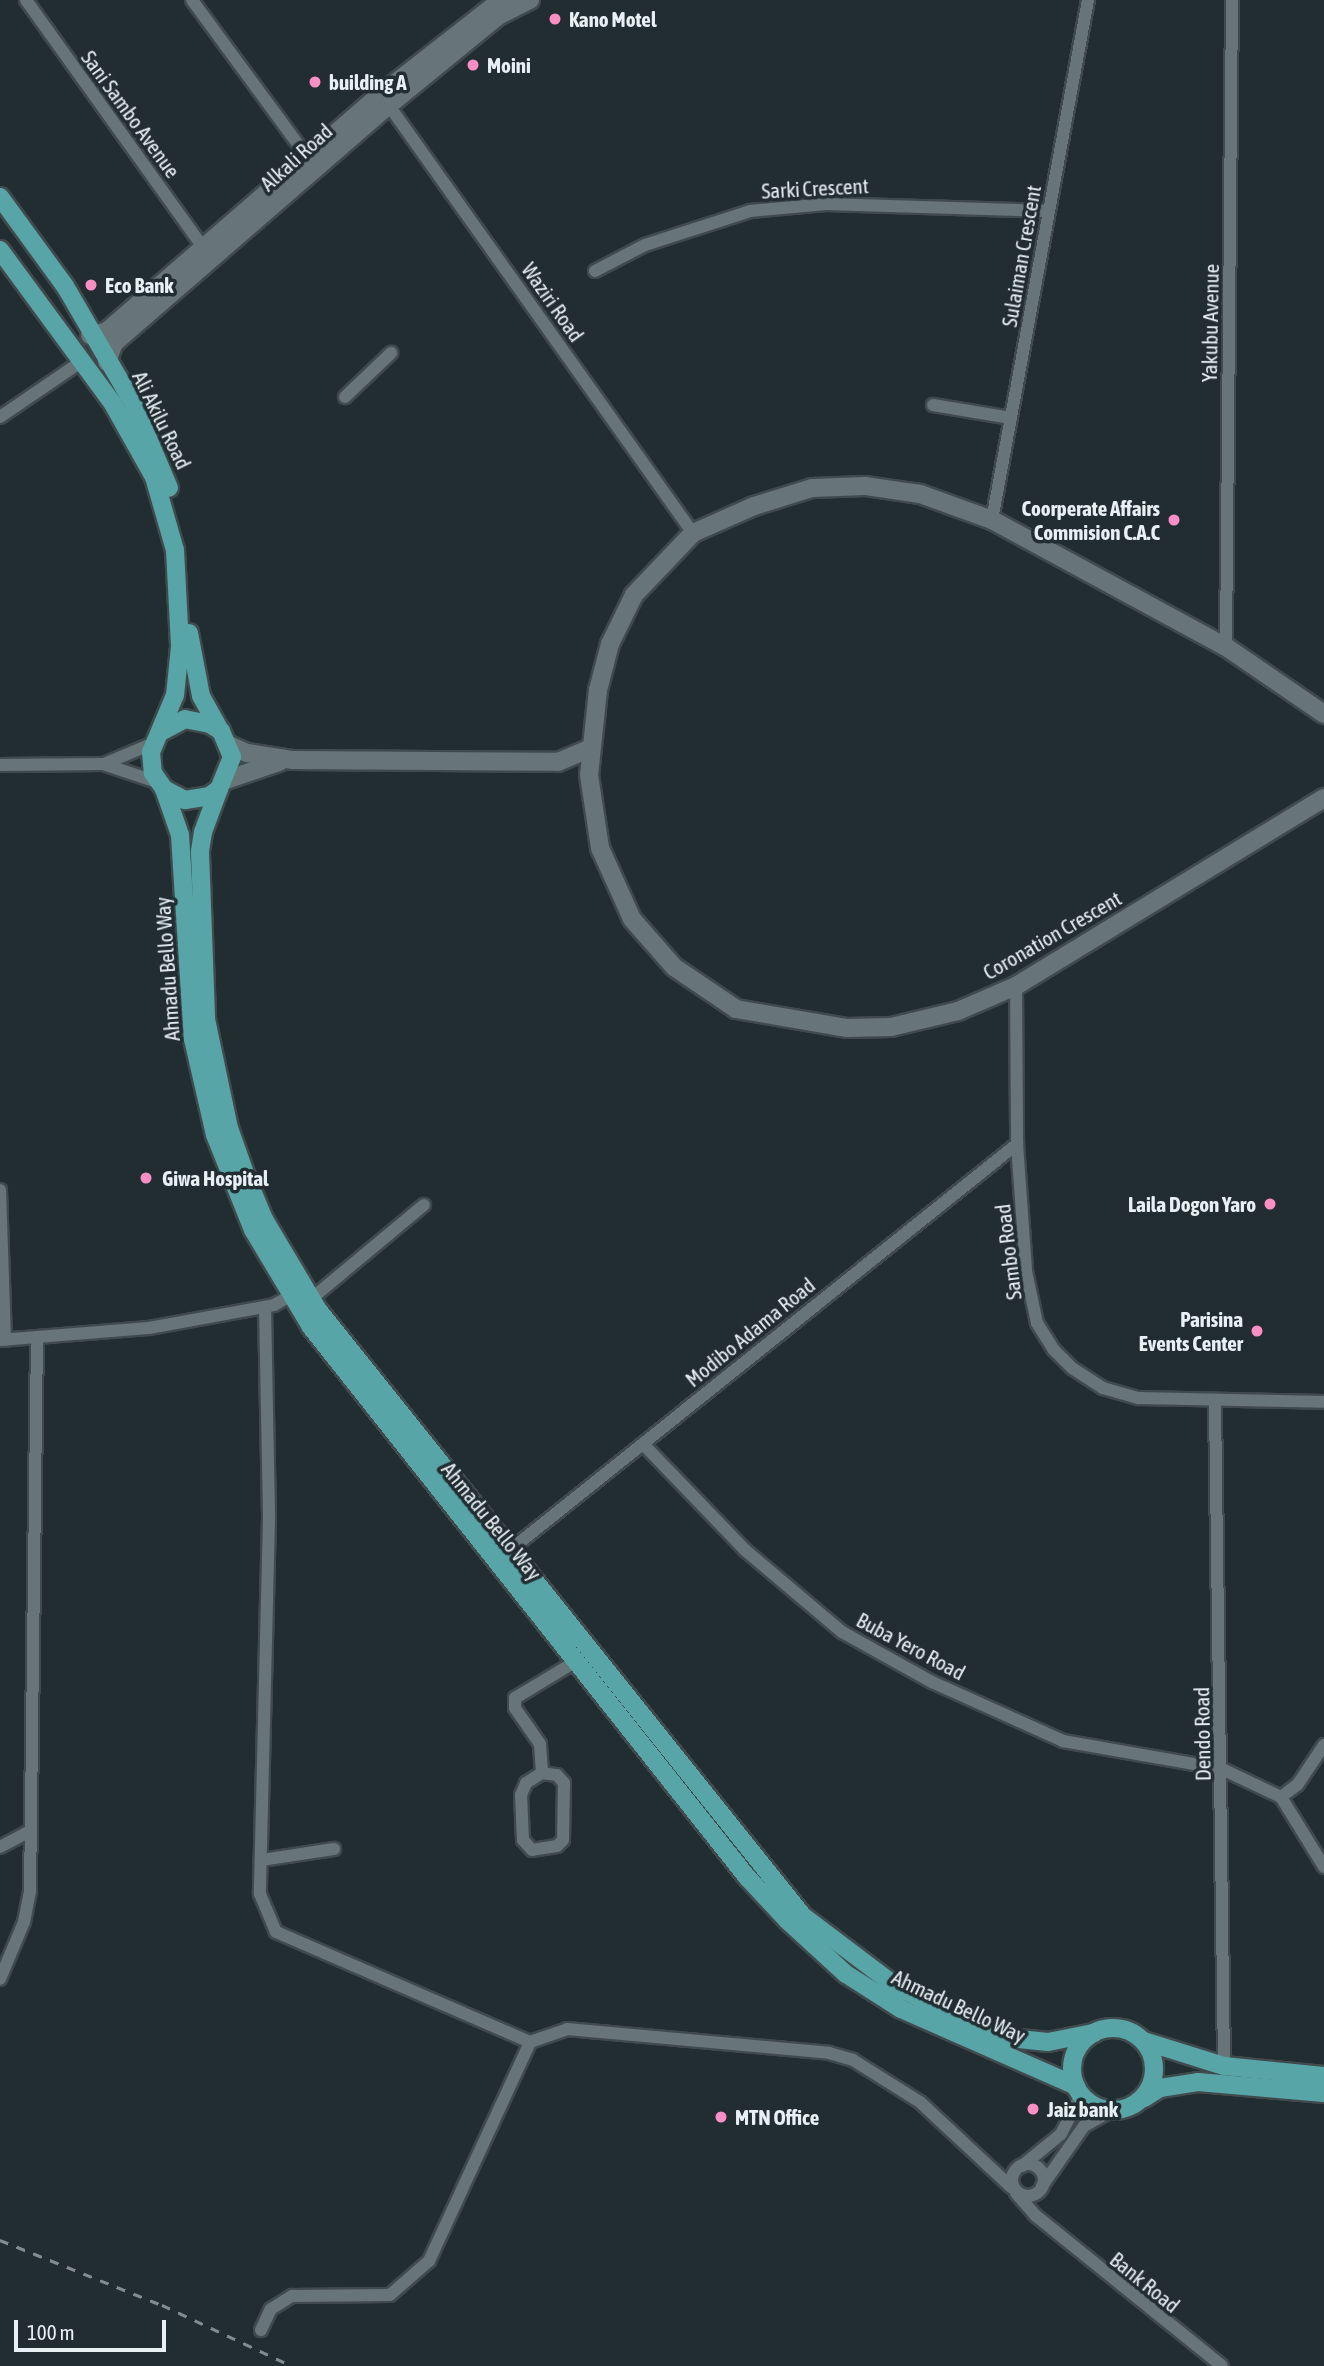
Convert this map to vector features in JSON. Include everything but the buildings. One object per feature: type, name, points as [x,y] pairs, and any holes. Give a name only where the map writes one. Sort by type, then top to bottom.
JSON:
[{"type":"main road","name":"Alkali Road","points":[[90,335],[106,332],[309,159],[384,100],[498,16],[530,0]]},
{"type":"main road","name":"Alkali Road","points":[[107,362],[114,343],[495,2]]},
{"type":"main road","name":"Ali Akilu Road","points":[[0,197],[65,286],[90,335],[133,404],[168,483],[185,558],[195,677],[225,738]]},
{"type":"main road","name":"Ali Akilu Road","points":[[0,250],[113,404],[154,477],[175,550],[179,673],[158,737]]},
{"type":"main road","name":"Coronation Crescent","points":[[1324,715],[1226,647],[992,520],[920,494],[865,486],[812,488],[754,506],[693,533],[634,595],[610,644],[589,750],[589,775],[600,848],[632,919],[674,967],[736,1009],[846,1028],[891,1027],[958,1012],[1016,986],[1324,798]]},
{"type":"main road","points":[[293,760],[243,771],[209,796],[185,800],[160,786],[151,763],[158,737],[173,723],[198,719],[247,753],[293,760],[558,762],[589,750]]},
{"type":"main road","points":[[223,784],[225,738]]},
{"type":"main road","points":[[558,762],[589,775]]},
{"type":"main road","name":"Ahmadu Bello Way","points":[[223,784],[203,832],[201,852],[206,1019],[229,1128],[246,1176],[264,1219],[311,1299],[509,1551],[803,1916],[897,1987],[1000,2037],[1048,2042],[1094,2033]]},
{"type":"main road","name":"Ahmadu Bello Way","points":[[160,786],[182,847],[187,989],[203,1089],[234,1190],[290,1296],[334,1359],[747,1877],[846,1974],[901,2009],[1079,2090]]},
{"type":"main road","points":[[1324,2076],[1224,2066],[1144,2041],[1116,2027],[1094,2033],[1074,2056],[1079,2090],[1092,2104],[1113,2110],[1138,2102],[1160,2088],[1198,2082],[1324,2093]]},
{"type":"main road","points":[[1138,2102],[1154,2072],[1144,2041]]},
{"type":"street","name":"Sani Sambo Avenue","points":[[26,0],[205,250]]},
{"type":"street","points":[[192,0],[309,159]]},
{"type":"street","name":"Sulaiman Crescent","points":[[992,520],[1088,0]]},
{"type":"street","name":"Yakubu Avenue","points":[[1226,647],[1232,0]]},
{"type":"street","name":"Waziri Road","points":[[384,100],[693,533]]},
{"type":"street","name":"Sarki Crescent","points":[[595,271],[671,236],[750,211],[851,204],[1049,211]]},
{"type":"street","points":[[345,397],[391,353]]},
{"type":"street","points":[[0,417],[82,360]]},
{"type":"street","points":[[933,405],[1011,418]]},
{"type":"street","points":[[103,764],[158,737]]},
{"type":"street","points":[[0,765],[103,764],[160,786]]},
{"type":"street","name":"Sambo Road","points":[[1016,986],[1017,1144],[1027,1271],[1037,1323],[1053,1349],[1072,1368],[1103,1388],[1139,1398],[1215,1403],[1324,1402]]},
{"type":"street","name":"Modibo Adama Road","points":[[509,1551],[644,1445],[784,1327],[1017,1144]]},
{"type":"street","points":[[0,1190],[3,1340],[149,1328],[265,1307],[290,1296]]},
{"type":"street","points":[[311,1299],[424,1205]]},
{"type":"street","points":[[261,2330],[271,2309],[292,2296],[390,2295],[429,2261],[530,2042],[276,1932],[260,1894],[269,1505],[265,1307]]},
{"type":"street","points":[[0,1979],[24,1922],[30,1892],[37,1338]]},
{"type":"street","name":"Dendo Road","points":[[1215,1403],[1224,2066]]},
{"type":"street","name":"Buba Yero Road","points":[[644,1445],[755,1558],[842,1632],[910,1671],[1063,1741],[1222,1769],[1281,1797]]},
{"type":"street","points":[[542,1773],[540,1744],[514,1702],[575,1662]]},
{"type":"street","points":[[1324,1745],[1298,1784],[1281,1797],[1324,1867]]},
{"type":"street","points":[[542,1773],[557,1775],[564,1783],[563,1840],[557,1846],[533,1850],[523,1840],[523,1786],[542,1773]]},
{"type":"street","points":[[0,1847],[30,1831]]},
{"type":"street","points":[[262,1860],[334,1849]]},
{"type":"street","name":"Bank Road","points":[[530,2042],[567,2029],[829,2053],[853,2060],[920,2102],[987,2163],[1046,2224],[1222,2366]]},
{"type":"street","points":[[987,2163],[1006,2171],[1020,2167],[1060,2134],[1079,2090]]},
{"type":"street","points":[[1046,2224],[1036,2204],[1041,2189],[1084,2126],[1113,2110]]},
{"type":"street","points":[[1020,2167],[1040,2170],[1041,2189]]},
{"type":"street","points":[[1020,2167],[1014,2190],[1030,2196],[1041,2189]]},
{"type":"railway","points":[[0,2240],[162,2305],[292,2366]]},
{"type":"place","name":"Kano Motel","points":[[555,19]]},
{"type":"place","name":"Moini","points":[[473,65]]},
{"type":"place","name":"building A","points":[[315,82]]},
{"type":"place","name":"Eco Bank","points":[[91,285]]},
{"type":"place","name":"Coorperate Affairs Commision C.A.C","points":[[1174,520]]},
{"type":"place","name":"Giwa Hospital","points":[[146,1178]]},
{"type":"place","name":"Laila Dogon Yaro","points":[[1270,1204]]},
{"type":"place","name":"Parisina Events Center","points":[[1257,1331]]},
{"type":"place","name":"Jaiz bank","points":[[1033,2109]]},
{"type":"place","name":"MTN Office","points":[[721,2117]]}]
